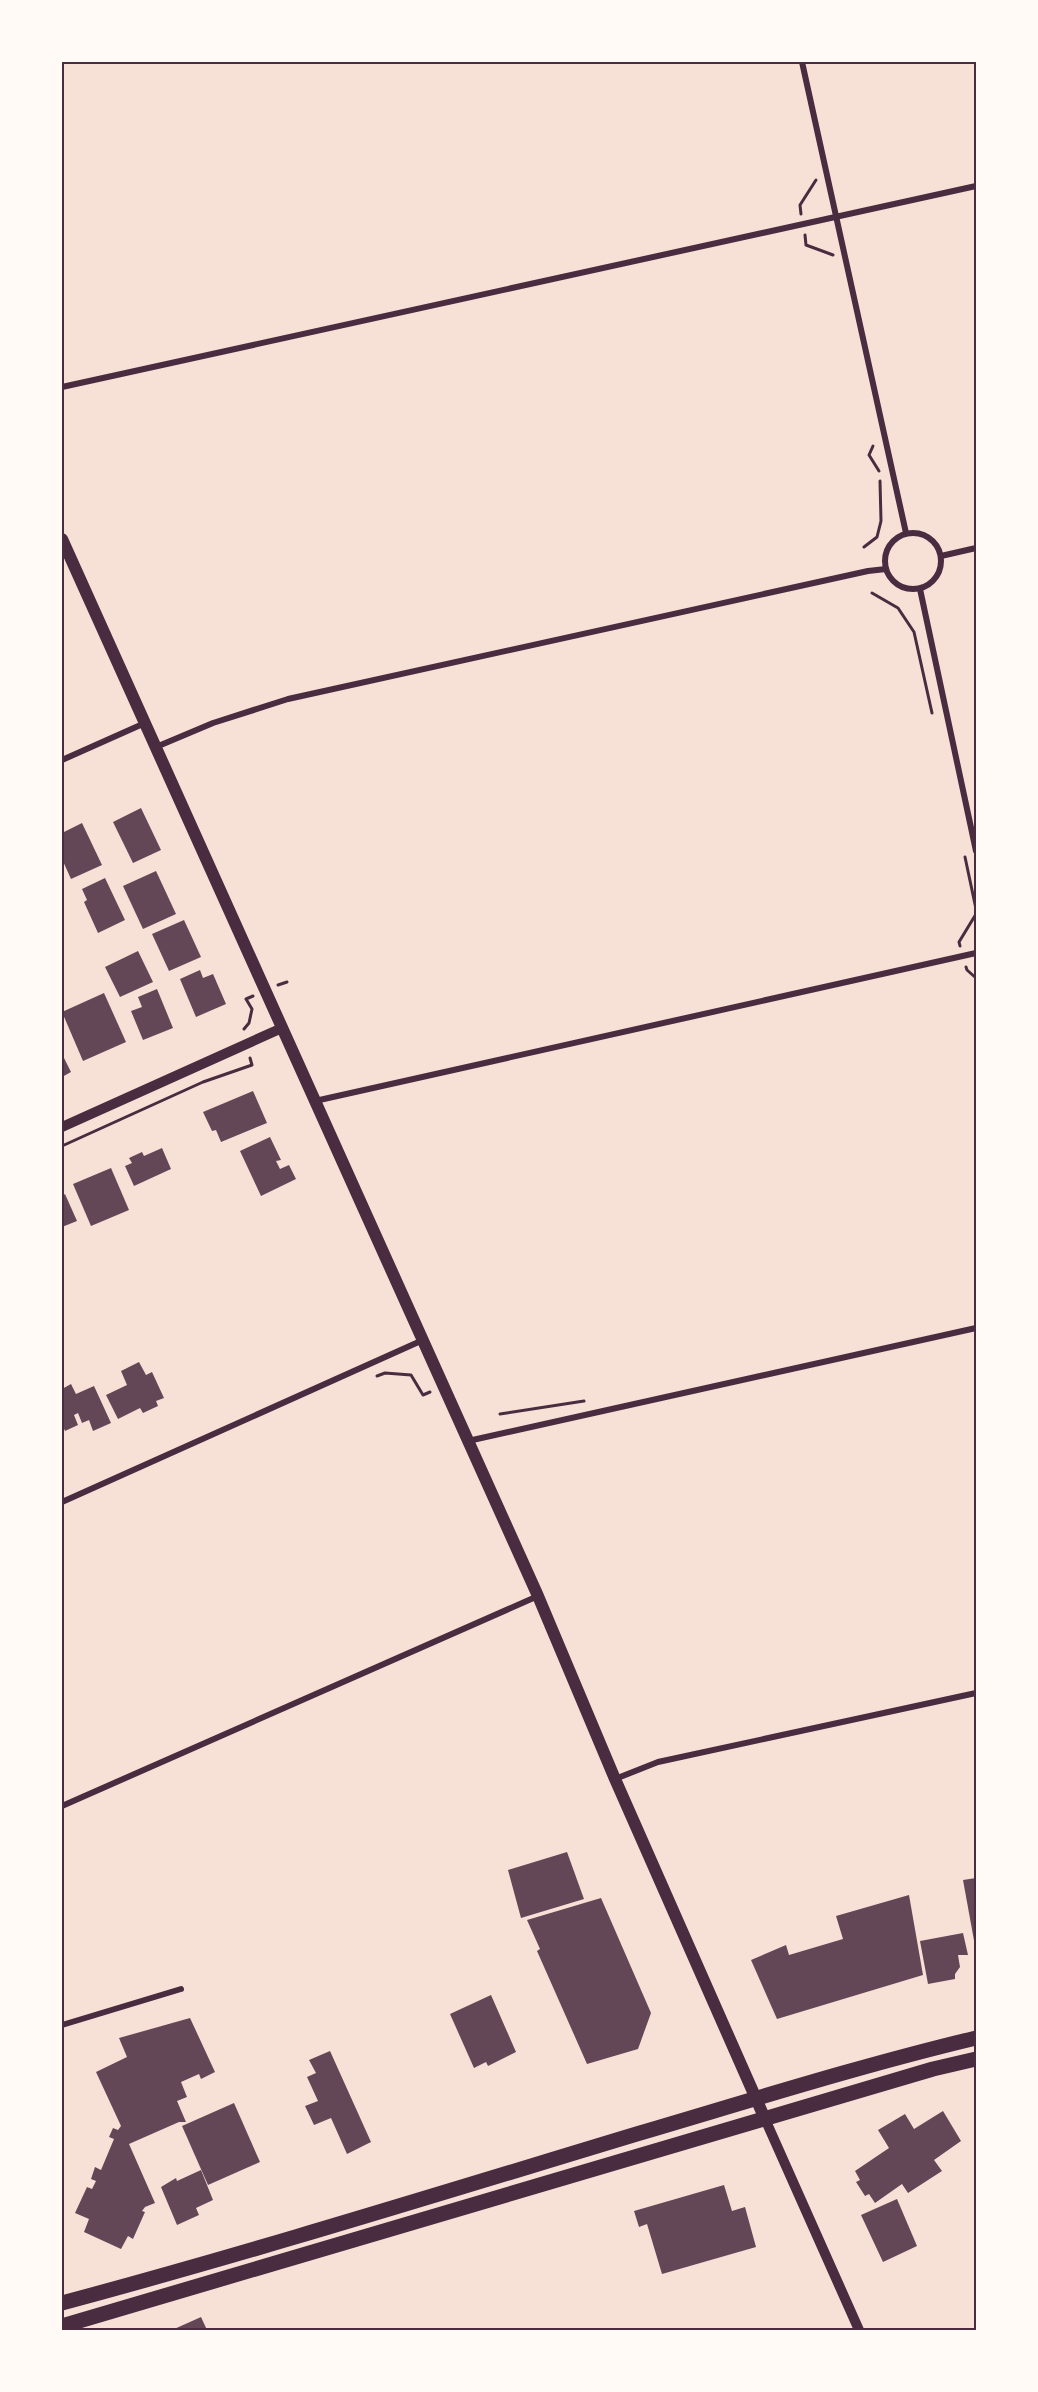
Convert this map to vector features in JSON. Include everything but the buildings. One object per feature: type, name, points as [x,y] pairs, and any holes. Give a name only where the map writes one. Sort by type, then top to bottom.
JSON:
[{"type":"main road","points":[[62,539],[538,1596],[615,1779],[765,2119]]},
{"type":"main road","points":[[62,2303],[755,2099],[929,2049],[976,2038]]},
{"type":"main road","points":[[62,2326],[933,2069],[976,2059]]},
{"type":"street","points":[[802,62],[906,533]]},
{"type":"street","points":[[62,387],[976,186]]},
{"type":"street","points":[[906,533],[925,535],[932,540],[941,556],[939,573],[928,585],[920,589],[903,587],[890,577],[886,569],[886,551],[898,537],[906,533]]},
{"type":"street","points":[[941,556],[976,548]]},
{"type":"street","points":[[156,747],[213,723],[288,699],[868,571],[886,569]]},
{"type":"street","points":[[920,589],[976,851]]},
{"type":"street","points":[[62,760],[144,723]]},
{"type":"street","points":[[315,1101],[976,953]]},
{"type":"street","points":[[62,1127],[282,1028]]},
{"type":"street","points":[[468,1441],[976,1328]]},
{"type":"street","points":[[62,1502],[423,1340]]},
{"type":"street","points":[[62,1806],[538,1596]]},
{"type":"street","points":[[615,1779],[658,1762],[976,1693]]},
{"type":"street","points":[[62,2025],[181,1989]]},
{"type":"street","points":[[765,2119],[859,2331]]},
{"type":"path","points":[[814,170],[816,181],[800,205],[806,245],[833,255]]},
{"type":"path","points":[[864,548],[877,537],[881,521],[880,473],[869,455],[874,444]]},
{"type":"path","points":[[872,592],[898,608],[914,632],[932,713]]},
{"type":"path","points":[[963,852],[976,909]]},
{"type":"path","points":[[375,1377],[385,1373],[411,1375],[423,1395],[443,1386]]}]
